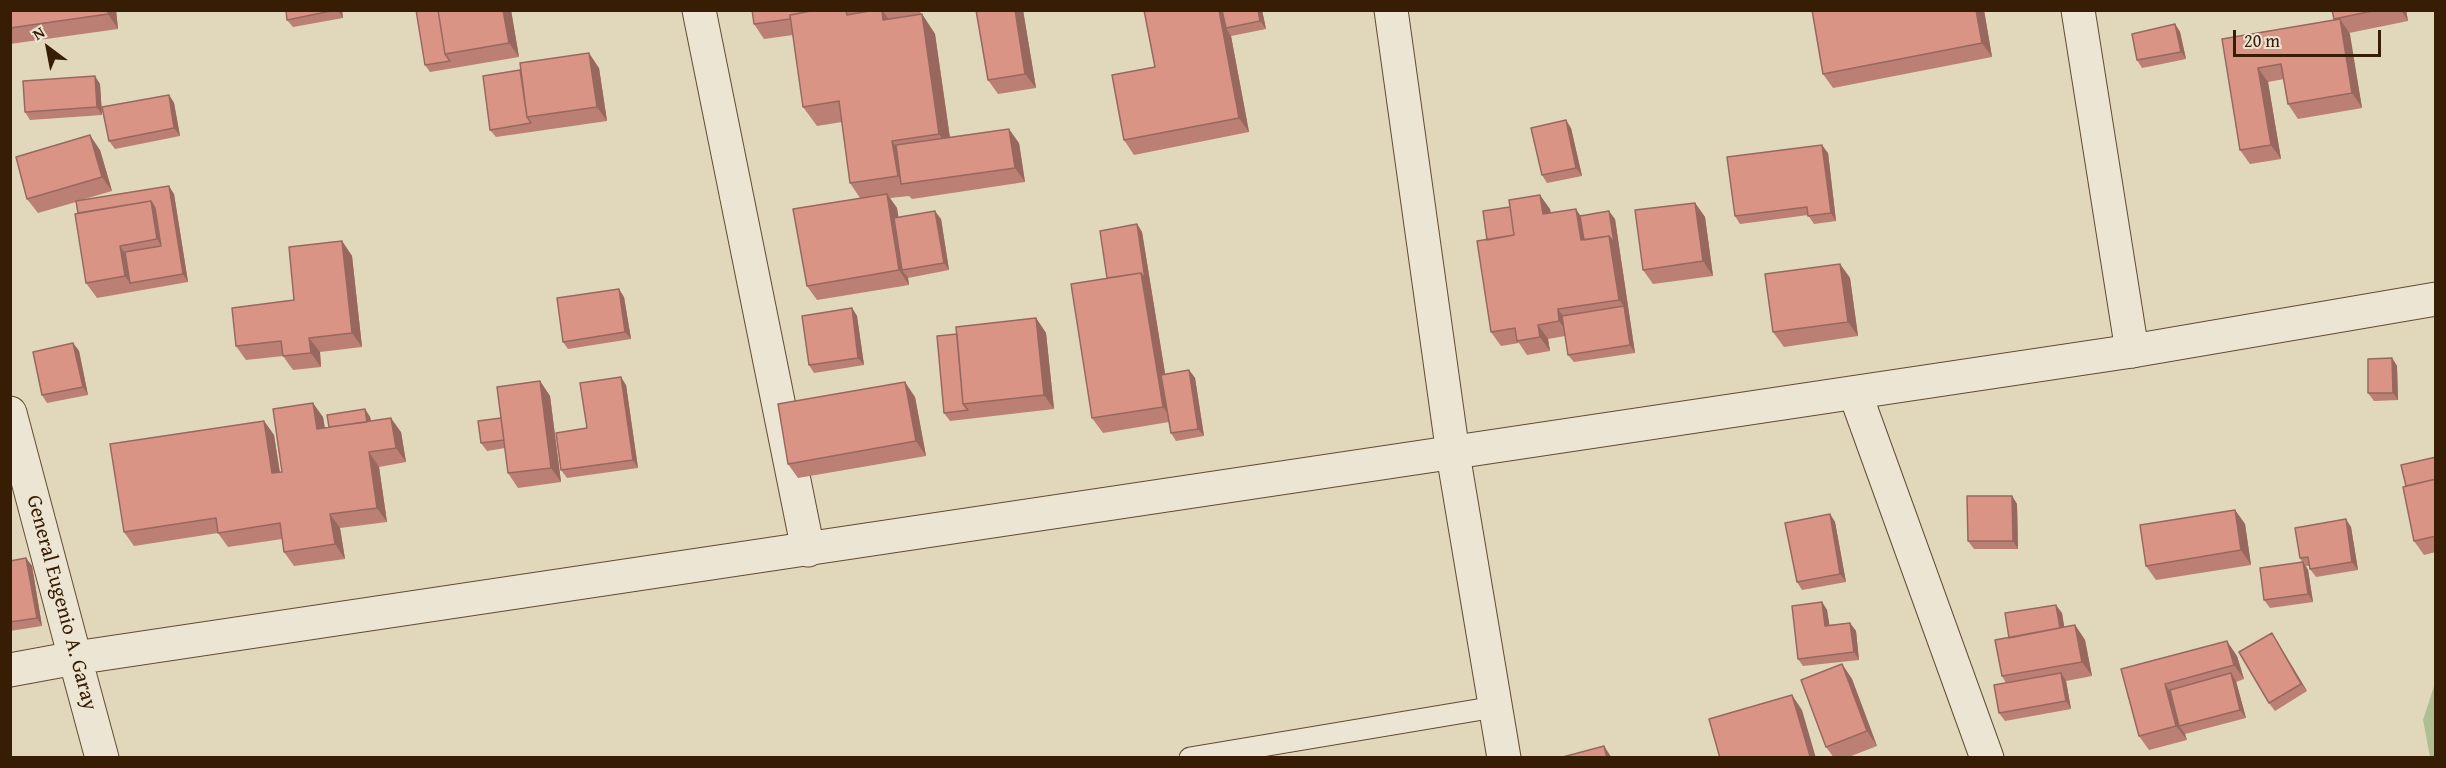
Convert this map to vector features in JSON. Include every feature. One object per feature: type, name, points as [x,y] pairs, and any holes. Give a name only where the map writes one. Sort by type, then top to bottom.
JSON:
[{"type":"street","points":[[699,10],[808,550]]},
{"type":"street","points":[[1391,10],[1453,454],[1504,758]]},
{"type":"street","points":[[2078,10],[2132,351]]},
{"type":"street","points":[[10,670],[75,658],[2132,351],[2436,298]]},
{"type":"street","points":[[1855,393],[1988,758]]},
{"type":"street","name":"General Eugenio A. Garay","points":[[10,413],[102,758]]},
{"type":"lane","points":[[1190,758],[1495,707]]},
{"type":"green space","points":[[2435,683],[2435,757],[2430,757],[2423,720]]},
{"type":"building","points":[[10,10],[108,10],[108,14],[10,28]]},
{"type":"building","points":[[286,10],[336,10],[287,20]]},
{"type":"building","points":[[416,10],[438,10],[445,54],[450,61],[425,65]]},
{"type":"building","points":[[438,10],[503,10],[509,43],[445,54]]},
{"type":"building","points":[[752,10],[816,10],[790,15],[790,19],[754,24]]},
{"type":"building","points":[[816,10],[846,10],[847,15],[882,10],[883,20],[922,14],[939,134],[892,141],[898,176],[850,183],[839,101],[803,107],[790,15]]},
{"type":"building","points":[[976,10],[1015,10],[1025,74],[988,80]]},
{"type":"building","points":[[1144,10],[1219,10],[1239,118],[1124,140],[1112,75],[1155,67]]},
{"type":"building","points":[[1222,10],[1258,10],[1260,21],[1226,28]]},
{"type":"building","points":[[1812,10],[1976,10],[1982,43],[1823,74]]},
{"type":"building","points":[[2332,10],[2377,10],[2334,19]]},
{"type":"building","points":[[2340,19],[2352,93],[2288,104],[2281,64],[2258,68],[2271,145],[2240,150],[2222,39]]},
{"type":"building","points":[[2175,24],[2181,52],[2137,60],[2132,34]]},
{"type":"building","points":[[589,53],[597,107],[527,117],[520,63]]},
{"type":"building","points":[[520,70],[527,117],[531,123],[490,130],[483,76]]},
{"type":"building","points":[[95,76],[97,107],[25,112],[23,81]]},
{"type":"building","points":[[169,95],[174,128],[109,141],[102,107]]},
{"type":"building","points":[[1566,120],[1576,168],[1542,175],[1531,128]]},
{"type":"building","points":[[1009,129],[1015,168],[901,184],[896,145]]},
{"type":"building","points":[[90,135],[102,177],[27,199],[16,157]]},
{"type":"building","points":[[1822,145],[1831,213],[1808,216],[1807,207],[1735,216],[1727,157]]},
{"type":"building","points":[[169,186],[183,274],[130,283],[125,252],[161,246],[155,208],[151,201],[78,213],[76,201]]},
{"type":"building","points":[[887,194],[899,270],[807,286],[793,209]]},
{"type":"building","points":[[1540,195],[1543,214],[1576,209],[1581,240],[1609,236],[1619,300],[1558,309],[1559,321],[1538,325],[1540,337],[1517,341],[1515,328],[1491,332],[1477,241],[1514,235],[1509,200]]},
{"type":"building","points":[[151,201],[157,239],[120,246],[125,276],[86,283],[75,214]]},
{"type":"building","points":[[1695,203],[1703,261],[1643,270],[1635,210]]},
{"type":"building","points":[[1510,207],[1514,235],[1487,240],[1483,211]]},
{"type":"building","points":[[935,211],[944,263],[902,270],[894,218]]},
{"type":"building","points":[[1609,211],[1614,243],[1609,236],[1584,240],[1580,216]]},
{"type":"building","points":[[1137,224],[1145,279],[1141,273],[1107,278],[1100,231]]},
{"type":"building","points":[[342,241],[352,333],[309,338],[311,353],[283,356],[281,341],[236,346],[232,308],[294,300],[289,247]]},
{"type":"building","points":[[1840,264],[1848,322],[1773,332],[1765,274]]},
{"type":"building","points":[[1141,273],[1163,407],[1092,418],[1071,284]]},
{"type":"building","points":[[619,289],[625,332],[563,342],[557,298]]},
{"type":"building","points":[[1624,306],[1630,345],[1568,355],[1562,316]]},
{"type":"building","points":[[852,308],[858,358],[809,365],[802,316]]},
{"type":"building","points":[[1036,318],[1044,395],[963,404],[956,327]]},
{"type":"building","points":[[957,334],[963,404],[968,410],[944,413],[937,336]]},
{"type":"building","points":[[73,343],[83,387],[42,395],[33,352]]},
{"type":"building","points":[[2392,358],[2393,393],[2368,393],[2368,359]]},
{"type":"building","points":[[1189,370],[1198,429],[1171,433],[1161,375]]},
{"type":"building","points":[[621,377],[633,460],[561,470],[556,433],[587,428],[580,383]]},
{"type":"building","points":[[540,381],[551,468],[508,473],[497,387]]},
{"type":"building","points":[[905,382],[916,441],[788,464],[778,404]]},
{"type":"building","points":[[313,403],[317,429],[391,418],[396,448],[369,452],[377,508],[330,514],[335,544],[284,552],[280,523],[218,533],[216,518],[124,532],[110,444],[264,421],[272,473],[282,472],[273,409]]},
{"type":"building","points":[[365,409],[367,422],[329,427],[327,415]]},
{"type":"building","points":[[501,418],[504,440],[481,443],[478,421]]},
{"type":"building","points":[[2436,457],[2436,479],[2406,486],[2401,465]]},
{"type":"building","points":[[2436,479],[2436,536],[2414,541],[2403,487]]},
{"type":"building","points":[[1967,496],[2012,496],[2013,541],[1968,541]]},
{"type":"building","points":[[2235,510],[2241,550],[2146,566],[2140,525]]},
{"type":"building","points":[[1830,514],[1840,574],[1797,582],[1785,523]]},
{"type":"building","points":[[2346,519],[2352,562],[2310,569],[2308,557],[2300,558],[2295,528]]},
{"type":"building","points":[[26,558],[37,618],[10,622],[10,561]]},
{"type":"building","points":[[2303,562],[2308,594],[2264,600],[2260,568]]},
{"type":"building","points":[[1822,602],[1825,626],[1850,623],[1854,652],[1798,659],[1792,606]]},
{"type":"building","points":[[2056,605],[2060,628],[2009,638],[2005,613]]},
{"type":"building","points":[[2075,625],[2082,662],[2002,676],[1995,640]]},
{"type":"building","points":[[2272,633],[2301,684],[2269,703],[2239,652]]},
{"type":"building","points":[[2227,641],[2234,665],[2165,684],[2176,726],[2139,736],[2121,669]]},
{"type":"building","points":[[1842,664],[1867,731],[1826,747],[1801,680]]},
{"type":"building","points":[[2061,673],[2066,701],[1999,713],[1994,685]]},
{"type":"building","points":[[2231,673],[2240,710],[2179,726],[2170,690]]},
{"type":"building","points":[[1792,695],[1810,756],[1805,758],[1720,758],[1709,719]]},
{"type":"building","points":[[1604,746],[1607,758],[1559,758]]}]
